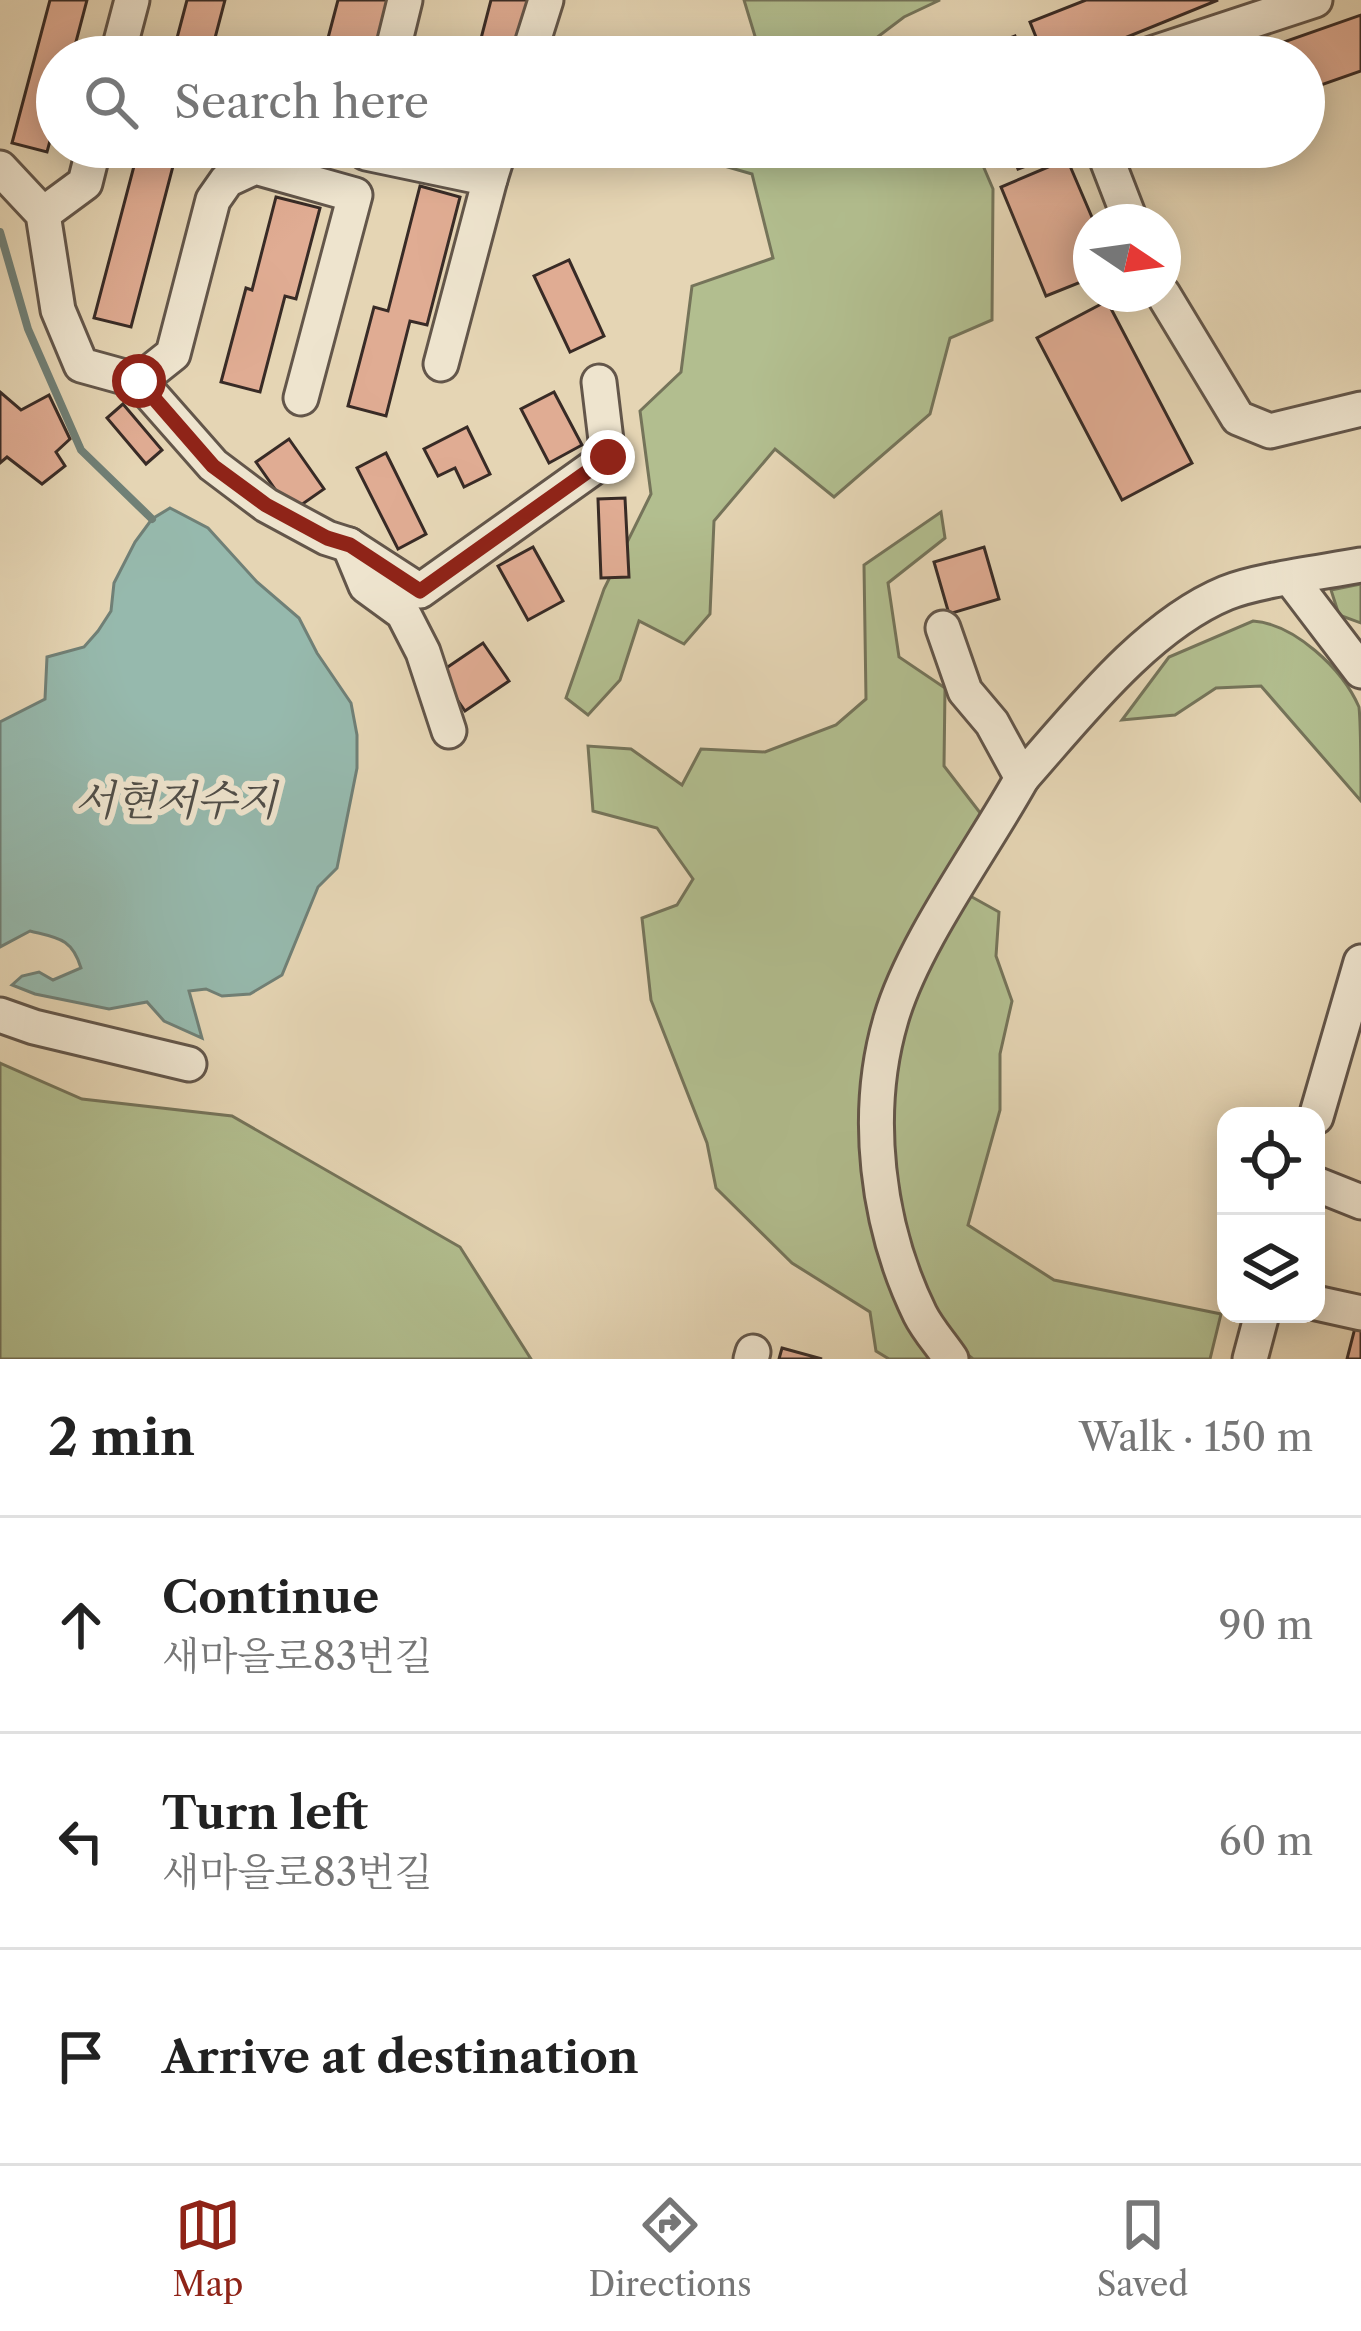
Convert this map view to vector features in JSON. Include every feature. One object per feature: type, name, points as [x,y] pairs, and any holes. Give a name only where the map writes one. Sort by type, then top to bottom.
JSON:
[{"type":"street","points":[[123,36],[132,0]]},
{"type":"street","points":[[396,36],[405,0]]},
{"type":"street","points":[[535,36],[546,0]]},
{"type":"street","points":[[1206,36],[1315,0]]},
{"type":"street","points":[[0,168],[43,214],[58,310],[81,365],[139,381],[213,466],[266,505],[350,545],[420,591],[608,457],[599,382]]},
{"type":"street","points":[[43,214],[85,183],[89,168]]},
{"type":"street","points":[[139,381],[173,354],[213,200],[227,181],[252,168]]},
{"type":"street","points":[[258,168],[356,195]]},
{"type":"street","points":[[301,398],[363,168]]},
{"type":"street","points":[[441,364],[494,168]]},
{"type":"street","points":[[1110,168],[1124,204]]},
{"type":"street","points":[[1174,312],[1238,418],[1270,431],[1361,409]]},
{"type":"street","points":[[350,545],[366,586],[403,613],[423,652],[448,731]]},
{"type":"street","points":[[951,1359],[921,1316],[888,1231],[875,1119],[891,1019],[928,937],[1022,778],[1105,685],[1172,626],[1226,593],[1361,565]]},
{"type":"street","points":[[1291,579],[1361,671]]},
{"type":"street","points":[[944,628],[965,692],[992,723],[1022,778]]},
{"type":"street","points":[[1319,1107],[1361,962]]},
{"type":"street","points":[[0,1015],[189,1064]]},
{"type":"street","points":[[1325,1188],[1361,1202]]},
{"type":"street","points":[[1325,1305],[1361,1313]]},
{"type":"street","points":[[1250,1359],[1260,1323]]},
{"type":"green space","points":[[744,0],[940,0],[904,17],[879,36],[755,36]]},
{"type":"green space","points":[[731,168],[984,168],[993,189],[992,320],[950,338],[930,414],[834,497],[775,449],[714,521],[710,614],[684,644],[639,621],[620,680],[588,715],[566,698],[604,589],[651,494],[640,411],[681,372],[692,286],[773,258],[752,174]]},
{"type":"green space","points":[[941,512],[945,538],[888,583],[899,657],[945,688],[944,766],[981,814],[945,882],[999,912],[996,956],[1012,1001],[1000,1054],[1000,1110],[968,1225],[1054,1280],[1217,1313],[1210,1359],[973,1359],[960,1348],[956,1359],[889,1359],[876,1351],[870,1312],[792,1263],[716,1188],[707,1143],[651,1000],[642,918],[677,905],[693,879],[657,828],[593,811],[588,746],[631,749],[682,785],[701,749],[765,752],[836,725],[866,699],[864,565]]},
{"type":"green space","points":[[1361,584],[1361,623],[1339,615],[1331,590]]},
{"type":"green space","points":[[1253,621],[1300,639],[1329,663],[1351,692],[1359,707],[1361,801],[1261,686],[1216,688],[1175,715],[1122,720],[1169,657]]},
{"type":"green space","points":[[0,1063],[82,1099],[232,1116],[460,1247],[531,1359],[0,1359]]},
{"type":"water","name":"서현저수지","points":[[170,508],[208,528],[257,582],[299,618],[351,703],[357,735],[357,768],[337,868],[318,887],[282,975],[250,994],[189,991],[202,1038],[164,1021],[147,1002],[109,1009],[12,985],[22,976],[39,972],[53,980],[81,968],[68,945],[56,938],[30,931],[0,947],[0,722],[45,699],[47,657],[84,647],[98,631],[111,611],[114,583],[135,542],[152,519]]},
{"type":"building","points":[[50,0],[87,0],[78,36],[40,36]]},
{"type":"building","points":[[187,0],[225,0],[216,36],[178,36]]},
{"type":"building","points":[[338,0],[394,0],[385,36],[329,36]]},
{"type":"building","points":[[491,0],[533,0],[524,36],[482,36]]},
{"type":"building","points":[[1086,0],[1218,0],[1130,36],[1036,36],[1030,22]]},
{"type":"building","points":[[1361,15],[1361,71],[1325,84],[1325,36],[1301,36]]},
{"type":"building","points":[[36,53],[36,149],[12,143]]},
{"type":"building","points":[[133,168],[173,168],[131,327],[94,318]]},
{"type":"building","points":[[1046,168],[1071,168],[1086,204],[1073,204],[1073,285],[1046,296],[1001,187]]},
{"type":"building","points":[[420,186],[460,197],[427,325],[410,321],[386,416],[348,406],[374,307],[388,311]]},
{"type":"building","points":[[276,197],[320,208],[296,299],[285,296],[260,392],[221,382]]},
{"type":"building","points":[[569,260],[604,336],[570,352],[534,276]]},
{"type":"building","points":[[1086,312],[1113,312],[1192,463],[1122,500],[1037,338]]},
{"type":"building","points":[[0,392],[21,410],[49,395],[70,439],[56,452],[65,466],[42,484],[7,457],[0,463]]},
{"type":"building","points":[[554,392],[582,445],[549,463],[521,409]]},
{"type":"building","points":[[123,404],[162,450],[146,464],[107,418]]},
{"type":"building","points":[[467,427],[490,474],[464,487],[455,468],[438,476],[424,449]]},
{"type":"building","points":[[289,439],[324,489],[291,512],[256,462]]},
{"type":"building","points":[[386,453],[426,534],[398,549],[357,468]]},
{"type":"building","points":[[625,498],[629,577],[601,578],[598,499]]},
{"type":"building","points":[[533,547],[563,601],[528,620],[498,566]]},
{"type":"building","points":[[984,547],[999,599],[949,614],[934,562]]},
{"type":"building","points":[[483,643],[509,681],[465,711],[439,673]]},
{"type":"building","points":[[1356,1324],[1361,1325],[1361,1359],[1347,1359]]},
{"type":"building","points":[[782,1348],[822,1359],[779,1359]]},
{"type":"waterway","points":[[0,232],[28,329],[81,450],[152,519]]},
{"type":"route","points":[[139,381],[213,466],[266,505],[350,545],[420,591],[608,457]]}]
